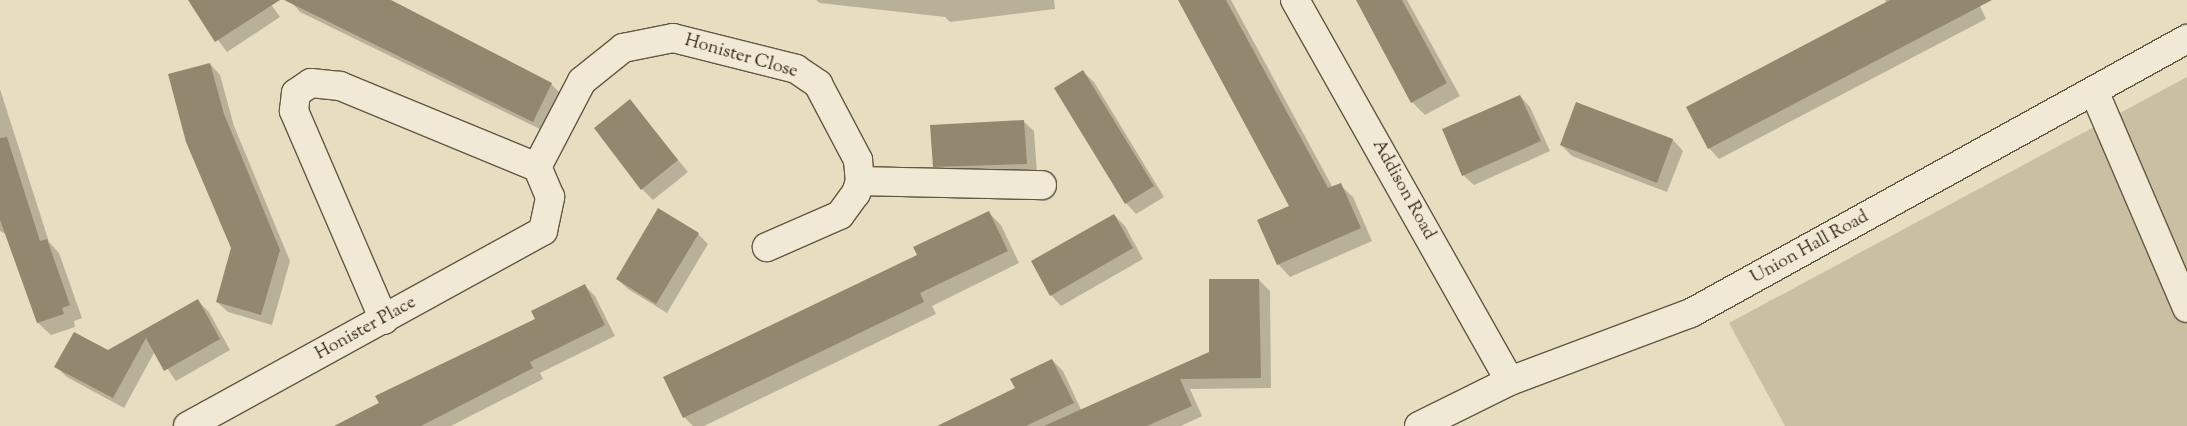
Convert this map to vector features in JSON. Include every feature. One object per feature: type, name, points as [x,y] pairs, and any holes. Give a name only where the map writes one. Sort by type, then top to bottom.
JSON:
[{"type":"street","name":"Addison Road","points":[[1296,0],[1510,381]]},
{"type":"street","name":"Honister Close","points":[[537,167],[582,81],[623,48],[673,38],[796,69],[818,84],[858,160],[860,180]]},
{"type":"street","name":"Union Hall Road","points":[[1419,426],[1510,381],[1691,313],[2187,39]]},
{"type":"street","points":[[384,320],[294,111],[296,93],[311,82],[340,86],[537,167]]},
{"type":"street","points":[[2094,90],[2187,308]]},
{"type":"street","name":"Honister Place","points":[[188,426],[544,231],[550,197],[537,167]]},
{"type":"street","points":[[767,247],[840,215],[856,194],[860,180],[1042,185]]},
{"type":"shaded area","points":[[2187,77],[2187,426],[1785,426],[1729,323]]},
{"type":"building","points":[[188,0],[280,0],[215,42]]},
{"type":"building","points":[[284,0],[391,0],[552,83],[533,122]]},
{"type":"building","points":[[1178,0],[1226,0],[1328,188],[1341,183],[1361,228],[1277,265],[1257,220],[1289,206]]},
{"type":"building","points":[[1356,0],[1402,0],[1447,83],[1411,103]]},
{"type":"building","points":[[1890,0],[1992,0],[1708,149],[1686,107]]},
{"type":"building","points":[[210,63],[224,114],[280,250],[261,315],[216,302],[231,248],[186,142],[168,74]]},
{"type":"building","points":[[1083,70],[1154,186],[1125,204],[1054,88]]},
{"type":"building","points":[[1520,95],[1541,141],[1462,176],[1442,129]]},
{"type":"building","points":[[630,99],[678,160],[641,190],[594,128]]},
{"type":"building","points":[[1576,102],[1673,139],[1657,183],[1560,145]]},
{"type":"building","points":[[1024,120],[1027,164],[933,167],[930,125]]},
{"type":"building","points":[[7,137],[40,241],[47,239],[70,305],[62,308],[64,314],[37,323],[0,220],[0,138]]},
{"type":"building","points":[[658,208],[699,233],[656,304],[616,279]]},
{"type":"building","points":[[989,211],[1008,251],[920,293],[924,302],[683,418],[663,377],[917,255],[913,247]]},
{"type":"building","points":[[1114,214],[1133,248],[1050,296],[1031,261]]},
{"type":"building","points":[[1209,279],[1259,279],[1261,378],[1180,379],[1192,406],[1147,426],[1044,426],[1209,352]]},
{"type":"building","points":[[585,284],[605,325],[530,362],[533,368],[421,426],[334,426],[379,403],[375,396],[535,319],[531,311]]},
{"type":"building","points":[[198,299],[220,339],[164,371],[146,338],[113,398],[54,367],[74,332],[108,350]]},
{"type":"building","points":[[1052,359],[1074,403],[1026,426],[937,426],[1015,388],[1010,379]]}]
